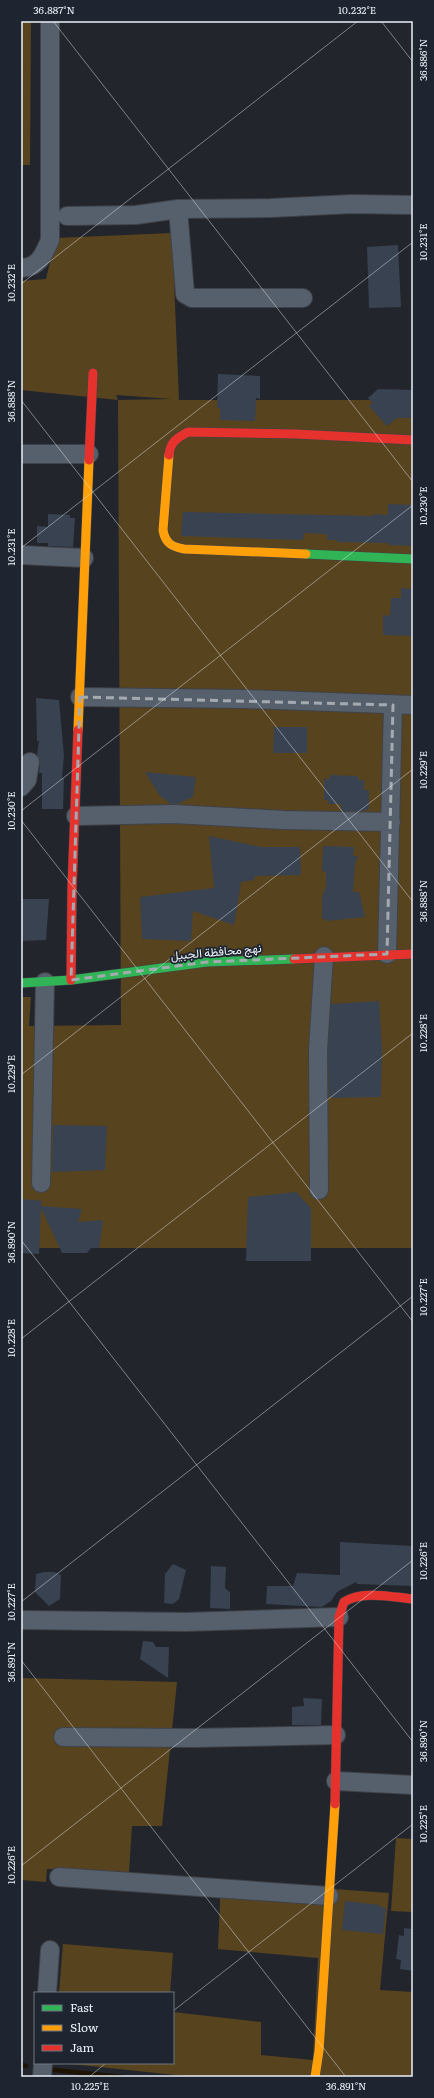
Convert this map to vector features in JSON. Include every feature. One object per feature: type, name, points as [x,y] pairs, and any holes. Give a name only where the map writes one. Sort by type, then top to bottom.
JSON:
[{"type":"street","points":[[21,268],[35,264],[43,258],[50,240],[50,21]]},
{"type":"street","points":[[67,216],[136,215],[178,209],[271,208],[352,204],[413,205]]},
{"type":"street","points":[[178,209],[185,294],[192,298],[304,298]]},
{"type":"street","points":[[71,980],[72,888],[76,816],[84,558],[93,373]]},
{"type":"street","points":[[413,440],[296,434],[188,432],[176,438],[170,448],[163,538],[173,547],[184,549],[413,559]]},
{"type":"street","points":[[21,454],[89,454]]},
{"type":"street","points":[[21,556],[84,558]]},
{"type":"street","points":[[80,697],[244,699],[413,705]]},
{"type":"street","points":[[387,954],[393,704]]},
{"type":"street","points":[[21,787],[27,780],[30,762]]},
{"type":"street","points":[[76,816],[174,814],[284,820],[391,822]]},
{"type":"street","name":"نهج محافظة الجبيل","points":[[21,983],[71,980],[207,962],[324,956],[413,954]]},
{"type":"street","points":[[319,1190],[318,1050],[324,956]]},
{"type":"street","points":[[41,1183],[45,982]]},
{"type":"street","points":[[315,2077],[319,2051],[336,1780],[339,1617],[344,1602],[349,1598],[358,1596],[413,1598]]},
{"type":"street","points":[[21,1620],[186,1622],[339,1617]]},
{"type":"street","points":[[63,1737],[192,1738],[336,1735]]},
{"type":"street","points":[[336,1780],[413,1785]]},
{"type":"street","points":[[59,1877],[329,1896]]},
{"type":"street","points":[[47,1992],[50,1950]]},
{"type":"street","points":[[42,2077],[43,2064]]},
{"type":"highlighted area","points":[[80,697],[393,705],[387,954],[207,962],[71,980]]},
{"type":"shaded area","points":[[21,21],[31,21],[30,165],[21,165]]},
{"type":"shaded area","points":[[172,233],[179,400],[413,400],[413,1248],[21,1248],[21,997],[31,997],[29,1026],[121,1025],[118,400],[21,390],[21,281],[46,279],[56,238]],"holes":[[[116,395],[172,399],[118,400]]]},
{"type":"shaded area","points":[[21,1678],[177,1682],[162,1826],[132,1826],[129,1872],[47,1869],[46,1882],[21,1880]]},
{"type":"shaded area","points":[[396,1838],[413,1839],[413,1912],[391,1911]]},
{"type":"shaded area","points":[[221,1881],[389,1893],[380,1990],[413,1992],[413,2077],[194,2077],[71,2064],[174,2064],[174,2012],[261,2022],[261,2055],[313,2060],[318,1958],[218,1949]]},
{"type":"shaded area","points":[[63,1944],[173,1953],[170,1992],[59,1992]]},
{"type":"building","points":[[398,245],[401,307],[369,308],[367,247]]},
{"type":"building","points":[[218,374],[260,376],[260,399],[256,398],[255,421],[220,420],[220,408],[217,408]]},
{"type":"building","points":[[378,389],[413,390],[413,418],[397,418],[387,426],[369,406],[373,403],[368,398]]},
{"type":"building","points":[[388,504],[413,505],[413,546],[388,545],[388,543],[337,542],[337,540],[327,540],[327,534],[304,533],[303,540],[181,536],[183,512],[373,516],[373,514],[388,515]]},
{"type":"building","points":[[48,514],[70,515],[70,518],[75,518],[73,547],[48,546],[48,543],[37,543],[37,526],[48,527]]},
{"type":"building","points":[[401,588],[413,589],[413,636],[383,635],[383,615],[390,616],[391,598],[401,598]]},
{"type":"building","points":[[36,698],[59,700],[64,756],[62,778],[64,778],[63,809],[42,809],[42,773],[39,773],[40,763],[37,755],[39,741],[37,741]]},
{"type":"building","points":[[274,727],[307,727],[307,753],[273,753]]},
{"type":"building","points":[[145,772],[196,777],[193,797],[177,804],[171,804],[160,796]]},
{"type":"building","points":[[330,775],[358,776],[358,780],[364,780],[364,790],[369,790],[369,809],[364,811],[341,811],[341,804],[328,804],[328,800],[324,800],[324,778],[329,780]]},
{"type":"building","points":[[209,836],[261,847],[300,847],[301,875],[255,876],[254,880],[241,882],[234,925],[193,911],[191,941],[142,939],[140,897],[214,888]]},
{"type":"building","points":[[323,846],[354,847],[353,856],[358,856],[355,864],[353,892],[359,892],[365,917],[326,921],[326,919],[322,919],[322,897],[326,886],[326,872],[322,871]]},
{"type":"building","points":[[21,899],[49,899],[46,940],[21,941]]},
{"type":"building","points":[[379,1001],[382,1048],[381,1097],[329,1098],[328,1050],[331,1004]]},
{"type":"building","points":[[53,1125],[107,1126],[105,1170],[52,1172]]},
{"type":"building","points":[[296,1192],[311,1208],[311,1261],[246,1261],[248,1197]]},
{"type":"building","points":[[21,1199],[42,1201],[41,1206],[82,1209],[78,1222],[103,1220],[99,1248],[91,1248],[87,1253],[62,1253],[41,1208],[39,1254],[21,1253]]},
{"type":"building","points":[[340,1542],[413,1546],[413,1586],[357,1584],[356,1582],[337,1592],[331,1601],[322,1607],[266,1604],[267,1586],[293,1586],[297,1573],[340,1575]]},
{"type":"building","points":[[173,1564],[186,1570],[179,1599],[173,1604],[164,1603],[165,1574]]},
{"type":"building","points":[[211,1566],[226,1567],[225,1588],[230,1592],[230,1609],[210,1608]]},
{"type":"building","points":[[54,1572],[61,1575],[60,1599],[49,1606],[35,1592],[36,1574]]},
{"type":"building","points":[[143,1641],[153,1642],[156,1647],[169,1647],[168,1678],[140,1659]]},
{"type":"building","points":[[303,1698],[322,1699],[321,1725],[292,1725],[292,1707],[304,1706]]},
{"type":"building","points":[[345,1901],[380,1905],[380,1907],[386,1908],[383,1934],[342,1930]]},
{"type":"building","points":[[404,1928],[413,1929],[413,1971],[400,1969],[401,1960],[396,1959],[399,1935],[404,1936]]},
{"type":"waterway","points":[[21,2065],[26,2066]]},
{"type":"waterway","points":[[54,2070],[122,2077]]},
{"type":"traffic: fast","points":[[306,554],[413,559]]},
{"type":"traffic: fast","points":[[21,983],[71,980],[207,962],[294,959]]},
{"type":"traffic: slow","points":[[169,455],[163,530],[165,538],[170,544],[184,549],[306,554]]},
{"type":"traffic: slow","points":[[78,730],[89,460]]},
{"type":"traffic: slow","points":[[315,2077],[319,2051],[335,1804]]},
{"type":"traffic: jam","points":[[89,460],[93,373]]},
{"type":"traffic: jam","points":[[169,455],[171,447],[175,441],[188,432],[296,434],[413,440]]},
{"type":"traffic: jam","points":[[71,980],[72,888],[78,730]]},
{"type":"traffic: jam","points":[[294,959],[413,954]]},
{"type":"traffic: jam","points":[[335,1804],[339,1617],[344,1602],[351,1598],[368,1595],[413,1599]]}]
